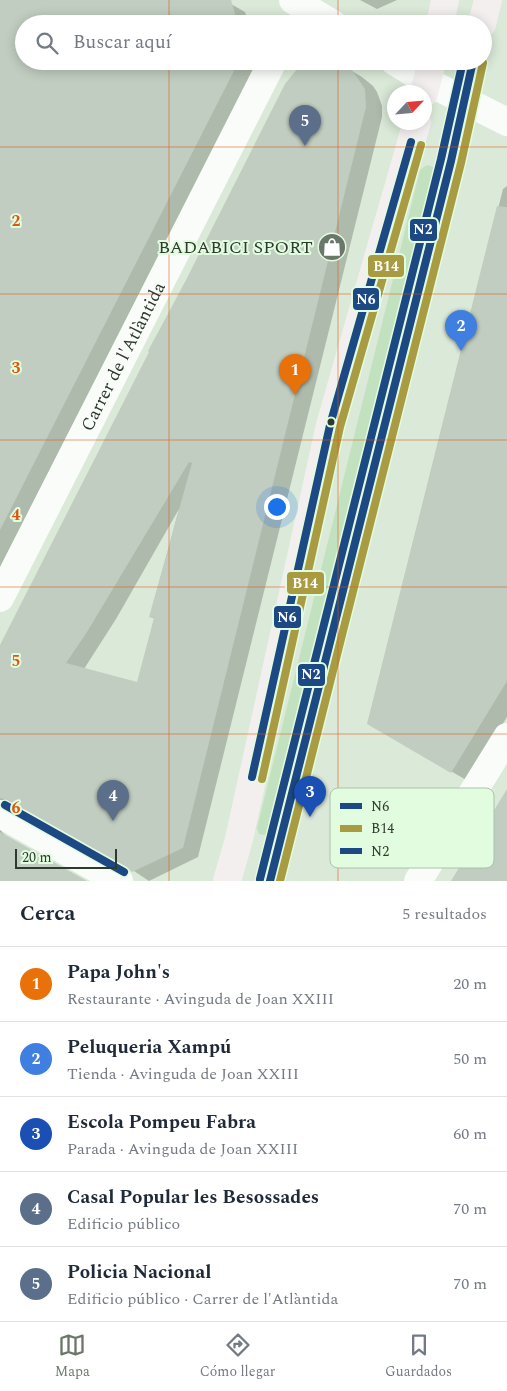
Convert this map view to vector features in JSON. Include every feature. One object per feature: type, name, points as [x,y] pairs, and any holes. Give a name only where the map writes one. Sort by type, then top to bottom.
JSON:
[{"type":"street","points":[[442,15],[445,0]]},
{"type":"street","points":[[484,15],[488,0]]},
{"type":"street","points":[[295,9],[310,15]]},
{"type":"street","name":"Carrer de l'Atlàntida","points":[[0,598],[268,70]]},
{"type":"street","points":[[411,70],[463,100],[507,122]]},
{"type":"street","points":[[270,881],[450,161],[471,70]]},
{"type":"street","points":[[227,881],[239,839],[330,425],[415,130]]},
{"type":"street","points":[[475,788],[507,737]]},
{"type":"street","points":[[0,814],[119,881]]},
{"type":"street","points":[[418,881],[426,868]]},
{"type":"green space","points":[[427,165],[433,167],[435,173],[271,832],[264,835],[259,834],[257,828],[420,170]]},
{"type":"building","points":[[0,0],[231,0],[235,15],[15,15],[15,70],[234,70],[0,530]]},
{"type":"building","points":[[296,70],[352,70],[365,89],[366,107],[183,848],[132,872],[127,867],[8,800],[0,798],[0,645],[285,84]],"holes":[[[189,462],[192,463],[149,617],[154,618],[137,682],[66,663],[87,632]]]},
{"type":"building","points":[[497,206],[507,207],[507,681],[451,773],[367,724]]},
{"type":"building","points":[[507,789],[507,881],[451,881],[459,868],[494,868],[494,810]]},
{"type":"building","points":[[0,832],[87,881],[0,881]]},
{"type":"transit line","name":"N2","points":[[260,879],[441,159],[461,70]]},
{"type":"transit line","name":"N6","points":[[270,881],[451,161],[471,70]]},
{"type":"transit line","name":"B14","points":[[280,881],[461,163],[481,70]]},
{"type":"transit line","name":"N6","points":[[252,777],[330,425],[411,142]]},
{"type":"transit line","name":"B14","points":[[262,779],[340,427],[421,145]]},
{"type":"transit line","name":"N2","points":[[5,805],[124,872]]},
{"type":"place","name":"Policia Nacional","points":[[305,146]]},
{"type":"place","name":"BADABICI SPORT","points":[[332,247]]},
{"type":"place","name":"Peluqueria Xampú","points":[[461,351]]},
{"type":"place","name":"Papa John's","points":[[295,395]]},
{"type":"place","name":"Escola Pompeu Fabra","points":[[310,817]]},
{"type":"place","name":"Casal Popular les Besossades","points":[[113,821]]}]
